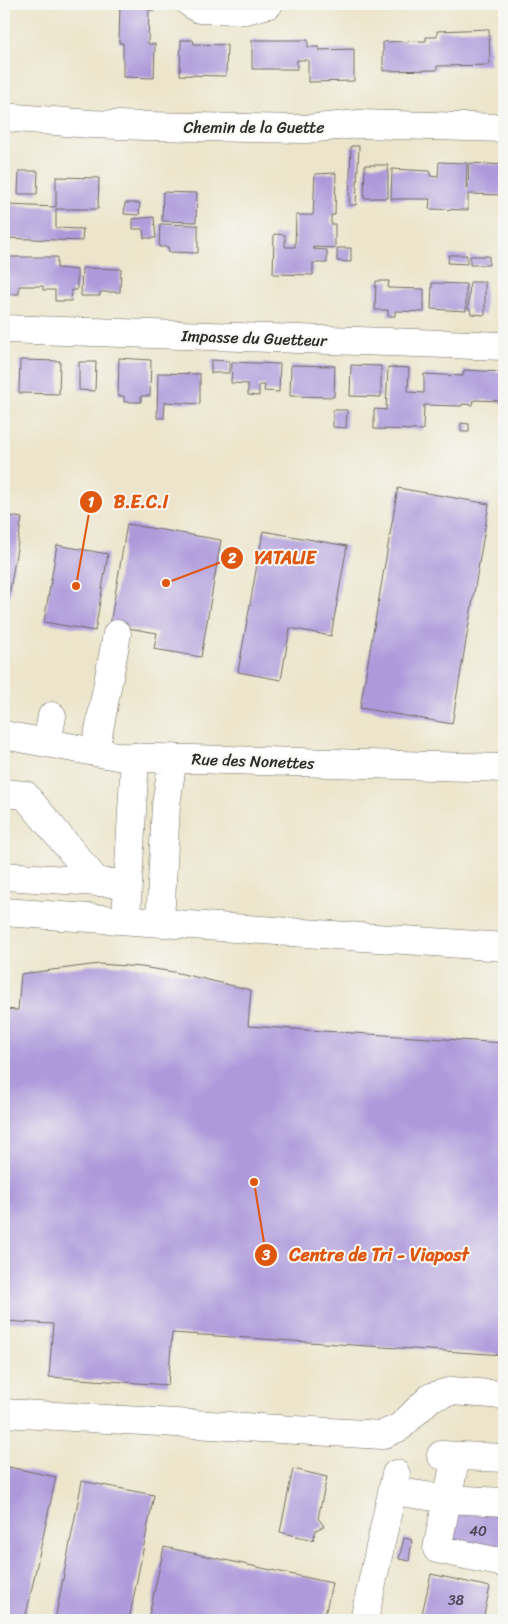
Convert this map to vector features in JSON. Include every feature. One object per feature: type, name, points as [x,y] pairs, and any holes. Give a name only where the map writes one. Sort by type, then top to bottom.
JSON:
[{"type":"street","points":[[191,4],[199,9],[246,10],[269,4]]},
{"type":"street","name":"Chemin de la Guette","points":[[4,117],[146,126],[306,129],[359,124],[504,128]]},
{"type":"street","name":"Impasse du Guetteur","points":[[4,329],[504,346]]},
{"type":"street","points":[[95,752],[117,634]]},
{"type":"street","points":[[47,743],[52,716]]},
{"type":"street","name":"Rue des Nonettes","points":[[4,735],[122,757],[504,768]]},
{"type":"street","points":[[126,921],[135,757]]},
{"type":"street","points":[[160,923],[166,805],[173,758]]},
{"type":"street","points":[[4,794],[25,795],[97,882]]},
{"type":"street","points":[[4,876],[128,884]]},
{"type":"street","points":[[4,912],[504,947]]},
{"type":"street","points":[[4,1413],[382,1435],[400,1428],[431,1398],[452,1391],[504,1395]]},
{"type":"street","points":[[504,1458],[449,1455],[447,1500],[436,1549],[504,1563]]},
{"type":"street","points":[[364,1620],[394,1482],[447,1500],[504,1502]]},
{"type":"building","points":[[120,4],[154,4],[154,10],[149,10],[148,44],[155,44],[154,78],[123,77],[123,43],[119,43]]},
{"type":"building","points":[[489,29],[490,65],[437,66],[437,70],[383,71],[383,42],[426,41],[426,37],[437,37],[437,31]]},
{"type":"building","points":[[181,40],[193,40],[194,44],[227,45],[226,76],[180,75]]},
{"type":"building","points":[[252,40],[308,40],[308,47],[319,47],[319,50],[354,49],[354,81],[308,82],[308,60],[297,60],[297,69],[252,69]]},
{"type":"building","points":[[351,146],[359,146],[356,205],[349,205]]},
{"type":"building","points":[[439,162],[467,163],[466,189],[468,189],[469,163],[504,165],[504,195],[468,194],[468,210],[429,209],[430,199],[391,199],[392,169],[430,171],[430,176],[438,177]]},
{"type":"building","points":[[365,165],[388,165],[388,198],[364,198]]},
{"type":"building","points":[[19,171],[38,171],[37,194],[18,194]]},
{"type":"building","points":[[336,173],[335,215],[331,215],[331,224],[335,224],[335,248],[313,247],[313,249],[327,250],[327,263],[313,263],[313,275],[273,274],[274,234],[285,235],[285,247],[295,247],[296,215],[313,215],[315,174]]},
{"type":"building","points":[[56,177],[99,178],[98,209],[56,209],[56,228],[83,229],[82,241],[6,238],[7,205],[56,207]]},
{"type":"building","points":[[163,192],[197,193],[196,222],[162,221]]},
{"type":"building","points":[[125,203],[140,203],[139,215],[124,214]]},
{"type":"building","points":[[154,217],[156,238],[144,238],[143,229],[133,229],[133,219]]},
{"type":"building","points":[[160,224],[198,225],[198,253],[169,252],[168,247],[159,247]]},
{"type":"building","points":[[337,248],[351,248],[351,262],[337,261]]},
{"type":"building","points":[[449,255],[467,255],[467,264],[448,263]]},
{"type":"building","points":[[470,256],[489,256],[489,265],[470,265]]},
{"type":"building","points":[[5,257],[57,257],[57,268],[77,270],[77,290],[72,290],[71,301],[55,301],[55,290],[43,290],[43,286],[19,286],[19,294],[5,294]]},
{"type":"building","points":[[82,268],[121,269],[120,292],[100,292],[100,296],[81,296]]},
{"type":"building","points":[[376,281],[389,281],[388,288],[424,289],[424,312],[395,311],[395,316],[388,316],[388,310],[375,310]]},
{"type":"building","points":[[470,282],[485,282],[485,315],[471,314],[470,309],[468,309]]},
{"type":"building","points":[[432,283],[466,284],[466,311],[431,309]]},
{"type":"building","points":[[119,358],[151,360],[150,396],[141,396],[141,402],[124,402],[124,396],[118,396]]},
{"type":"building","points":[[20,360],[60,361],[59,394],[19,393]]},
{"type":"building","points":[[211,360],[229,361],[229,373],[211,373]]},
{"type":"building","points":[[79,362],[96,362],[95,391],[79,390]]},
{"type":"building","points":[[232,362],[280,364],[279,392],[264,391],[265,385],[259,385],[259,396],[248,395],[248,384],[231,383]]},
{"type":"building","points":[[291,365],[335,366],[334,397],[290,396]]},
{"type":"building","points":[[351,365],[381,366],[381,397],[350,396]]},
{"type":"building","points":[[388,367],[409,368],[408,392],[424,393],[424,374],[463,376],[464,370],[504,371],[504,404],[500,404],[501,401],[474,400],[473,405],[424,405],[423,430],[374,429],[374,409],[386,410]]},
{"type":"building","points":[[158,373],[200,374],[200,404],[165,402],[164,418],[157,418]]},
{"type":"building","points":[[333,410],[347,410],[346,428],[333,427]]},
{"type":"building","points":[[461,423],[469,424],[469,432],[461,432]]},
{"type":"building","points":[[398,488],[489,504],[452,724],[360,708]]},
{"type":"building","points":[[4,515],[22,518],[5,620],[4,619]]},
{"type":"building","points":[[127,524],[221,540],[201,657],[154,649],[157,633],[110,625]]},
{"type":"building","points":[[263,531],[347,546],[331,636],[290,628],[281,680],[238,672]]},
{"type":"building","points":[[57,545],[108,554],[95,631],[44,622]]},
{"type":"building","points":[[99,964],[174,972],[251,990],[248,1026],[504,1043],[504,1355],[172,1333],[168,1385],[49,1377],[53,1324],[4,1321],[4,1009],[18,1010],[21,974]]},
{"type":"building","points":[[4,1466],[56,1477],[25,1620],[4,1620]]},
{"type":"building","points":[[293,1469],[327,1477],[318,1518],[324,1526],[316,1530],[313,1540],[280,1532]]},
{"type":"building","points":[[82,1481],[154,1495],[129,1620],[55,1620]]},
{"type":"building","points":[[462,1511],[504,1513],[504,1552],[450,1544],[456,1515]]},
{"type":"building","points":[[404,1538],[412,1540],[409,1561],[399,1559]]},
{"type":"building","points":[[164,1547],[332,1583],[324,1620],[300,1615],[299,1620],[148,1620]]},
{"type":"building","points":[[431,1574],[490,1587],[483,1620],[450,1620],[422,1614]]},
{"type":"place","name":"YATALIE","points":[[166,583]]},
{"type":"place","name":"B.E.C.I","points":[[76,586]]},
{"type":"place","name":"Centre de Tri - Viapost","points":[[254,1182]]}]
